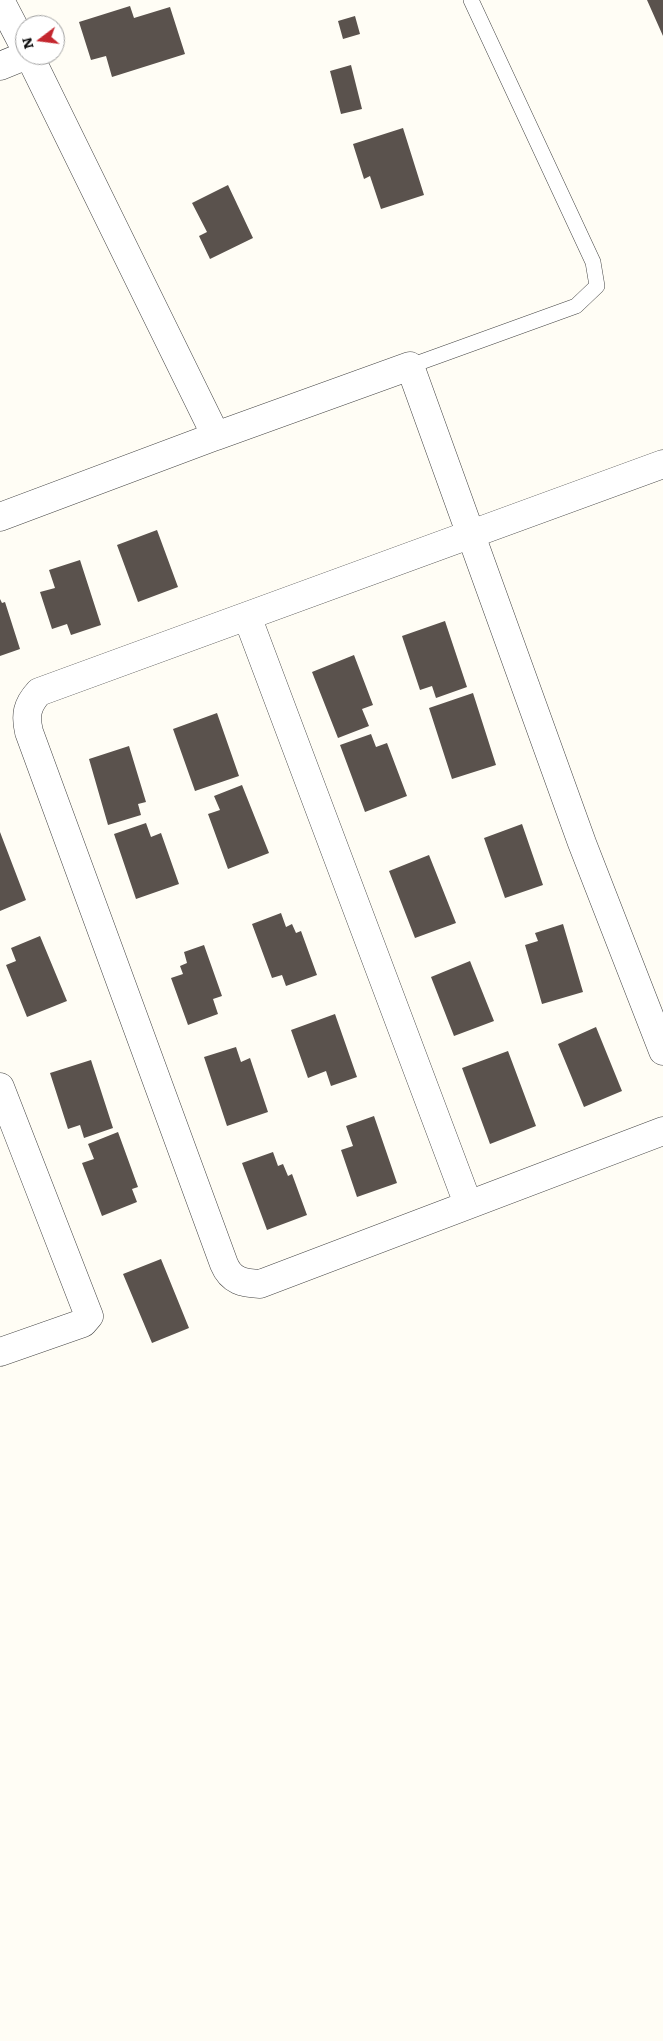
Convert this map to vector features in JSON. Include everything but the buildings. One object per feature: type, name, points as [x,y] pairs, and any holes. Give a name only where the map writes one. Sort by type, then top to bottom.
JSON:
[{"type":"street","points":[[0,0],[15,29]]},
{"type":"street","points":[[0,66],[15,60]]},
{"type":"street","points":[[33,65],[216,436]]},
{"type":"street","points":[[0,517],[410,366],[582,843],[663,1051]]},
{"type":"street","points":[[663,464],[39,692],[30,702],[26,717],[29,732],[224,1264],[228,1274],[236,1280],[260,1284],[663,1131]]},
{"type":"street","points":[[247,616],[468,1204]]},
{"type":"street","points":[[0,1087],[89,1316],[83,1323],[0,1352]]},
{"type":"lane","points":[[410,366],[576,306],[597,286],[593,262],[471,0]]}]
